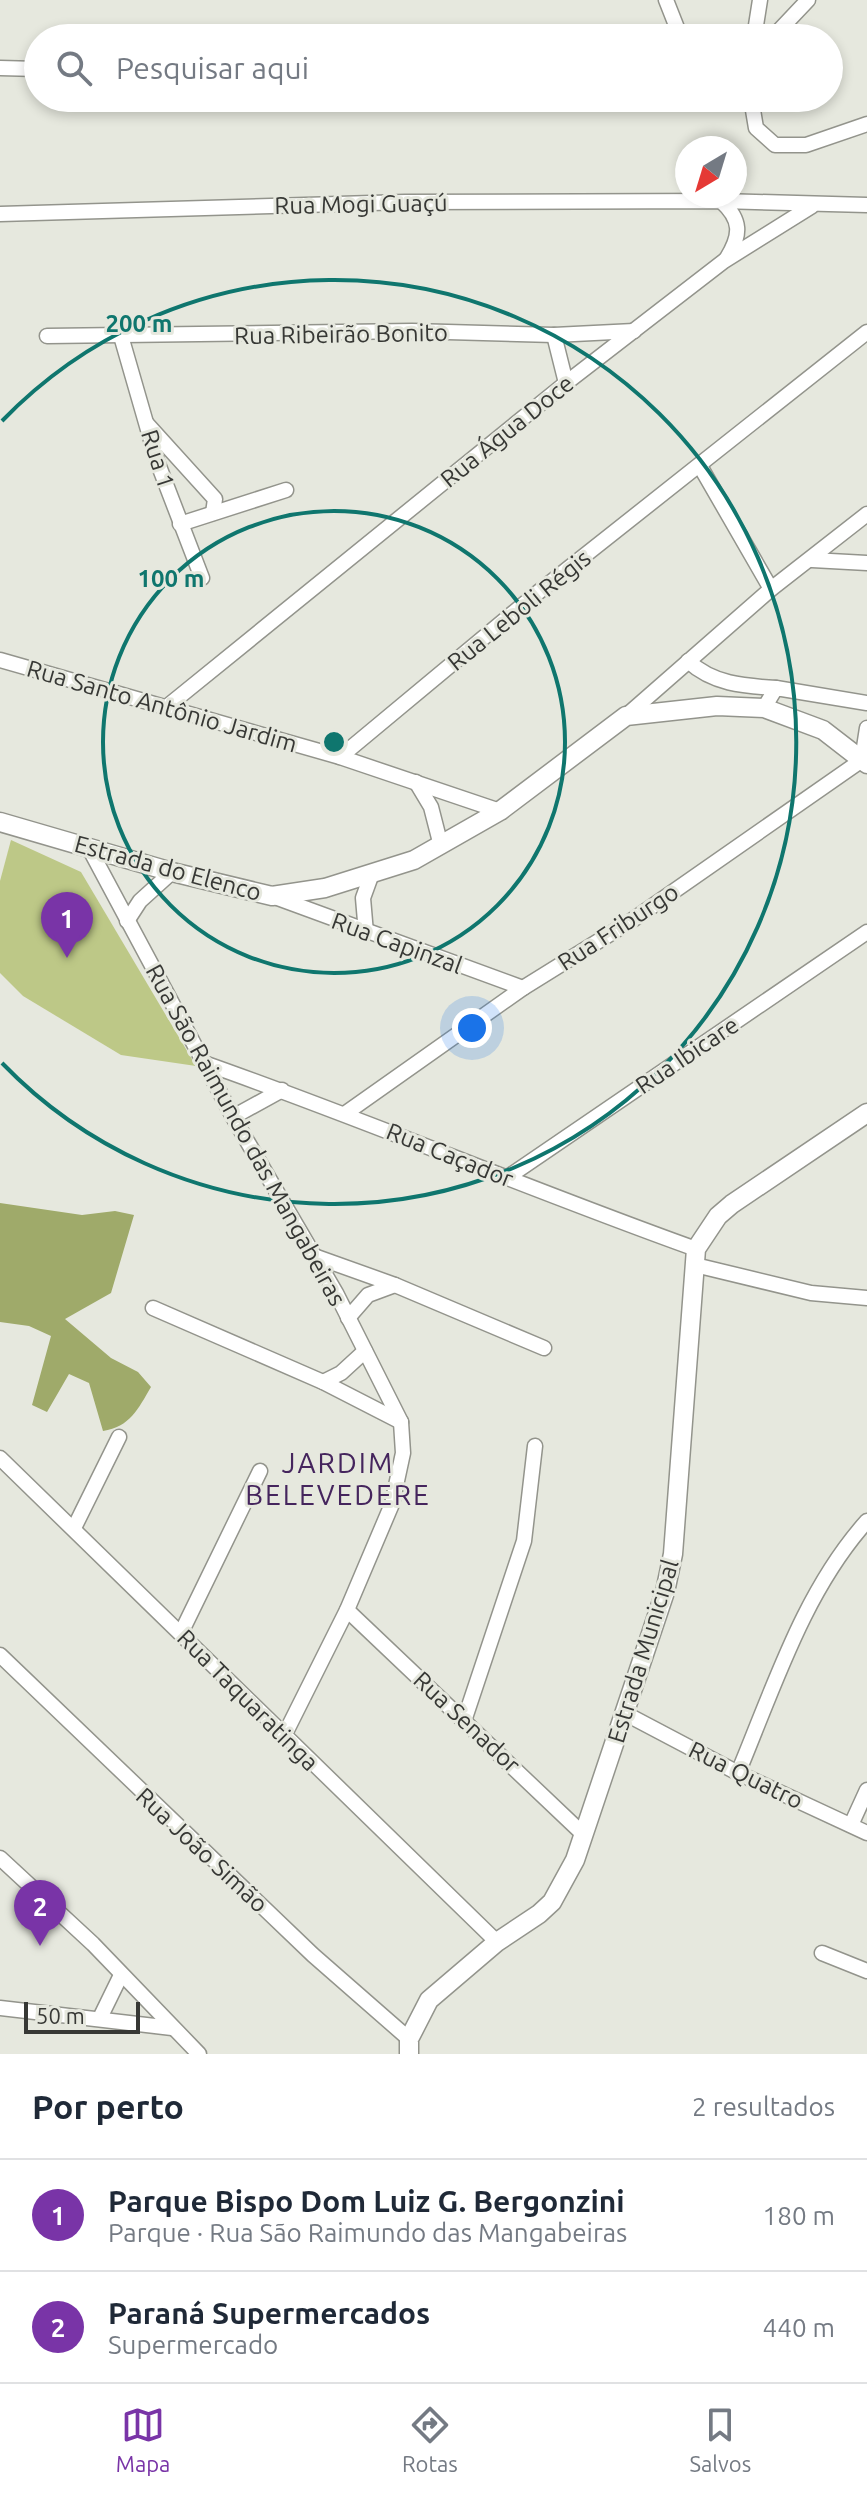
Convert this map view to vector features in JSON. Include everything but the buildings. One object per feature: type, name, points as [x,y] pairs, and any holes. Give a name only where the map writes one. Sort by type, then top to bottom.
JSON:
[{"type":"street","points":[[666,0],[675,24]]},
{"type":"street","points":[[756,24],[760,0]]},
{"type":"street","points":[[785,24],[808,0]]},
{"type":"street","points":[[0,68],[24,69]]},
{"type":"street","points":[[752,112],[756,128],[775,145],[806,145],[867,124]]},
{"type":"street","name":"Rua Mogi Guaçú","points":[[0,214],[405,202],[675,201]]},
{"type":"street","name":"Rua Mogi Guaçú","points":[[747,202],[812,206]]},
{"type":"street","points":[[812,206],[867,205]]},
{"type":"street","name":"Rua Água Doce","points":[[169,705],[566,383],[724,261],[812,206]]},
{"type":"street","points":[[724,261],[739,234],[735,215],[728,208]]},
{"type":"street","name":"Rua Ribeirão Bonito","points":[[47,336],[412,331],[554,335],[635,331]]},
{"type":"street","points":[[771,589],[700,466],[867,332]]},
{"type":"street","points":[[554,335],[566,383]]},
{"type":"street","name":"Rua 1","points":[[121,336],[146,423],[202,578]]},
{"type":"street","points":[[146,423],[207,487],[215,499],[213,513]]},
{"type":"street","name":"Rua Leboli Régis","points":[[340,757],[536,594],[700,466]]},
{"type":"street","points":[[180,524],[286,490]]},
{"type":"street","name":"Estrada do Elenco","points":[[0,822],[172,872],[272,896],[371,876],[441,846],[500,811],[626,716],[771,589],[867,514]]},
{"type":"street","points":[[812,560],[867,563]]},
{"type":"street","name":"Rua Santo Antônio Jardim","points":[[0,660],[169,705],[340,757],[500,811]]},
{"type":"street","points":[[688,661],[699,670],[730,684],[867,703]]},
{"type":"street","points":[[764,708],[776,688]]},
{"type":"street","points":[[626,716],[717,706],[764,708],[823,730],[865,762]]},
{"type":"street","points":[[865,762],[867,728]]},
{"type":"street","name":"Rua Friburgo","points":[[346,1113],[523,988],[634,919],[865,762]]},
{"type":"street","points":[[416,782],[431,807],[441,846]]},
{"type":"street","name":"Rua São Raimundo das Mangabeiras","points":[[89,848],[233,1117],[348,1318],[401,1422]]},
{"type":"street","points":[[127,921],[140,901],[172,872]]},
{"type":"street","points":[[366,933],[363,898],[371,876]]},
{"type":"street","name":"Rua Capinzal","points":[[272,896],[523,988]]},
{"type":"street","name":"Rua Ibicare","points":[[508,1177],[867,932]]},
{"type":"street","name":"Rua Caçador","points":[[204,1063],[346,1113],[508,1177],[696,1257],[811,1293],[867,1298]]},
{"type":"street","points":[[233,1117],[282,1090]]},
{"type":"street","name":"Estrada Municipal","points":[[409,2046],[429,2000],[497,1942],[552,1902],[584,1835],[665,1592],[673,1554],[696,1257],[718,1216],[732,1204],[867,1113]]},
{"type":"street","points":[[314,1256],[395,1285],[544,1348]]},
{"type":"street","points":[[348,1318],[368,1295],[395,1285]]},
{"type":"street","points":[[153,1308],[323,1382],[401,1422],[403,1453],[392,1504],[347,1610],[284,1736]]},
{"type":"street","points":[[323,1382],[341,1373],[365,1351]]},
{"type":"street","points":[[74,1528],[119,1437]]},
{"type":"street","points":[[465,1718],[524,1541],[535,1446]]},
{"type":"street","name":"Rua Taquaratinga","points":[[0,1458],[497,1942]]},
{"type":"street","points":[[181,1633],[260,1471]]},
{"type":"street","points":[[738,1773],[799,1628],[843,1551],[867,1521]]},
{"type":"street","name":"Rua Senador","points":[[347,1610],[465,1718],[584,1835]]},
{"type":"street","name":"Rua João Simão","points":[[0,1655],[409,2046]]},
{"type":"street","name":"Rua Quatro","points":[[626,1714],[738,1773],[867,1833]]},
{"type":"street","points":[[851,1825],[867,1790]]},
{"type":"street","points":[[0,1858],[93,1944],[199,2054]]},
{"type":"street","points":[[822,1953],[867,1971]]},
{"type":"street","points":[[100,2018],[121,1975]]},
{"type":"street","points":[[0,2008],[172,2028]]},
{"type":"green space","points":[[11,840],[81,872],[196,1066],[121,1055],[23,996],[0,973],[0,881]]},
{"type":"green space","points":[[0,1203],[82,1215],[115,1211],[134,1215],[111,1293],[65,1319],[111,1358],[138,1372],[151,1387],[132,1416],[120,1426],[103,1431],[89,1383],[69,1374],[47,1412],[32,1405],[51,1336],[29,1326],[0,1322]]},
{"type":"place","name":"Parque Bispo Dom Luiz G. Bergonzini","points":[[67,958]]},
{"type":"place","name":"Paraná Supermercados","points":[[40,1946]]},
{"type":"district","name":"JARDIM BELEVEDERE","points":[[338,1478]]}]
